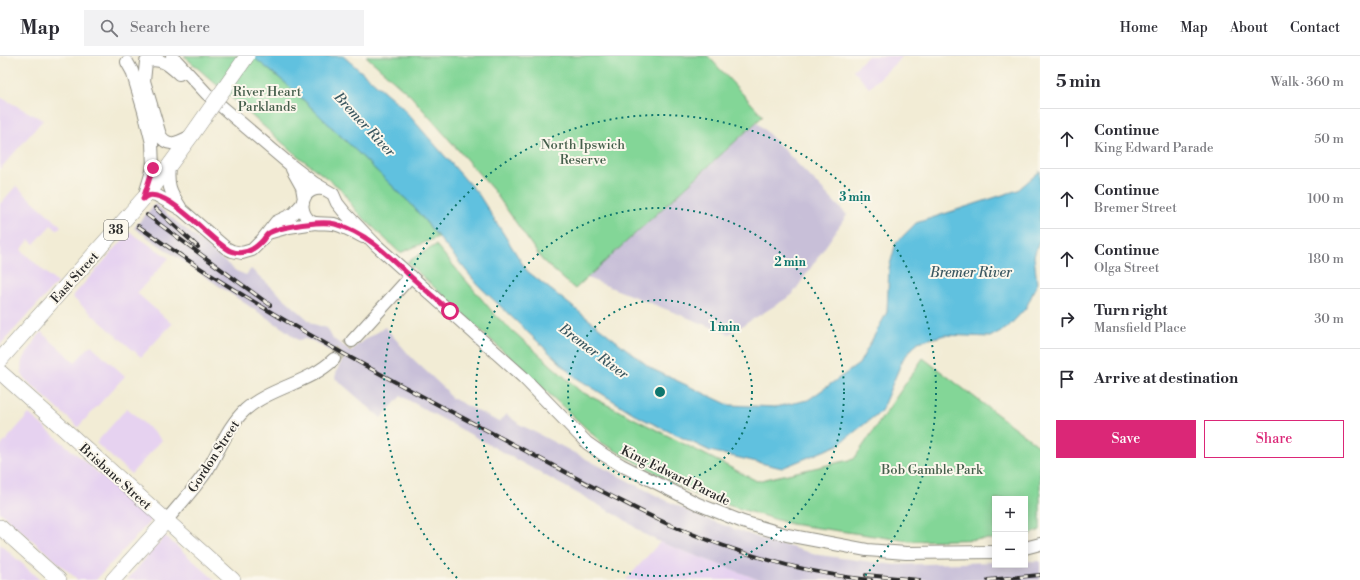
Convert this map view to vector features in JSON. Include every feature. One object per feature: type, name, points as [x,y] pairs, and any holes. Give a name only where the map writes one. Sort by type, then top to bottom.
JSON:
[{"type":"main road","name":"38","points":[[191,136],[247,56]]},
{"type":"main road","name":"East Street","points":[[0,360],[145,198],[191,136]]},
{"type":"main road","name":"Brisbane Street","points":[[0,372],[233,580]]},
{"type":"main road","name":"Gordon Street","points":[[113,580],[166,521]]},
{"type":"main road","points":[[0,528],[59,580]]},
{"type":"street","points":[[172,56],[207,94],[288,163],[333,194],[337,203],[345,213],[376,245]]},
{"type":"street","points":[[125,59],[138,65],[149,60],[157,60],[166,63],[189,84],[207,94]]},
{"type":"street","points":[[125,59],[132,71],[152,143],[153,168],[145,198]]},
{"type":"street","points":[[149,60],[144,81],[160,135],[163,140],[169,143],[179,142],[191,136]]},
{"type":"street","points":[[288,163],[302,187],[302,208],[307,218],[320,223],[333,217],[338,208],[337,203]]},
{"type":"street","points":[[170,166],[168,176],[170,192],[182,210]]},
{"type":"street","points":[[145,198],[151,194],[156,195],[182,210],[223,246],[232,251],[242,253],[252,250],[276,222],[293,214],[307,194],[312,190],[323,188]]},
{"type":"street","points":[[268,233],[289,227],[320,223],[334,224],[349,229],[376,245]]},
{"type":"street","name":"King Edward Parade","points":[[376,245],[523,377],[588,443],[621,465],[698,504],[743,522],[787,535],[852,547],[906,553],[992,552]]},
{"type":"street","points":[[352,341],[410,276]]},
{"type":"street","name":"Gordon Street","points":[[166,521],[203,475],[229,430],[245,410],[261,400],[321,370],[334,359]]},
{"type":"street","points":[[1028,547],[1040,544]]},
{"type":"shaded area","points":[[868,56],[902,57],[869,88],[853,70]]},
{"type":"shaded area","points":[[0,97],[43,120],[0,169]]},
{"type":"shaded area","points":[[757,122],[847,215],[792,295],[729,334],[587,278]]},
{"type":"shaded area","points":[[16,186],[61,226],[57,230],[51,225],[34,244],[29,240],[21,250],[57,283],[0,345],[0,204]]},
{"type":"shaded area","points":[[155,204],[236,271],[246,275],[251,269],[313,324],[327,328],[333,339],[352,351],[357,345],[385,327],[412,358],[446,390],[450,397],[499,422],[506,414],[519,424],[661,498],[707,519],[762,539],[819,555],[894,565],[992,562],[992,568],[1028,568],[1028,561],[1040,561],[1040,580],[760,580],[660,542],[644,534],[622,518],[401,396],[381,418],[335,378],[337,370],[343,359],[313,341],[304,339],[298,340],[134,228]]},
{"type":"shaded area","points":[[130,232],[169,258],[137,293],[172,324],[141,357],[72,297]]},
{"type":"shaded area","points":[[41,332],[75,362],[91,345],[125,376],[78,427],[25,379],[22,374],[22,361]]},
{"type":"shaded area","points":[[127,408],[162,440],[131,474],[96,443]]},
{"type":"shaded area","points":[[29,414],[152,519],[96,580],[78,580],[0,512],[0,447]]},
{"type":"shaded area","points":[[165,536],[215,580],[127,580]]},
{"type":"shaded area","points":[[660,542],[760,580],[626,580]]},
{"type":"shaded area","points":[[0,544],[40,580],[0,580]]},
{"type":"green space","name":"River Heart Parklands","points":[[184,56],[252,56],[288,85],[411,204],[438,237],[400,253],[356,211],[341,189],[294,153]]},
{"type":"green space","name":"North Ipswich Reserve","points":[[366,56],[708,56],[763,116],[575,289],[542,260],[494,191],[411,96]]},
{"type":"green space","name":"Bob Gamble Park","points":[[436,245],[496,316],[580,391],[757,481],[854,459],[923,358],[1040,447],[1040,530],[1028,536],[1028,496],[992,496],[992,539],[909,541],[791,524],[697,496],[602,443],[407,262]]},
{"type":"water","name":"Bremer River","points":[[252,56],[343,56],[400,105],[479,195],[527,271],[652,369],[729,405],[775,407],[808,400],[859,364],[887,312],[889,268],[896,243],[916,223],[1018,190],[1040,171],[1040,239],[1034,256],[1037,284],[1026,308],[1008,327],[990,337],[945,335],[918,342],[903,359],[881,411],[838,445],[782,468],[710,451],[641,418],[575,377],[478,285],[411,204],[288,85]]},
{"type":"tunnel","points":[[334,359],[352,341]]},
{"type":"railway","points":[[155,208],[198,247]]},
{"type":"railway","points":[[147,215],[270,305]]},
{"type":"railway","points":[[138,226],[223,283],[310,335],[654,518],[697,536],[745,553],[795,567],[846,577],[871,580]]},
{"type":"railway","points":[[866,575],[919,580]]},
{"type":"railway","points":[[988,580],[1040,575]]},
{"type":"route","points":[[153,168],[143,199],[151,194],[166,200],[182,210],[229,250],[242,253],[248,251],[254,248],[268,233],[289,227],[316,223],[334,224],[349,229],[376,245],[450,311]]}]
